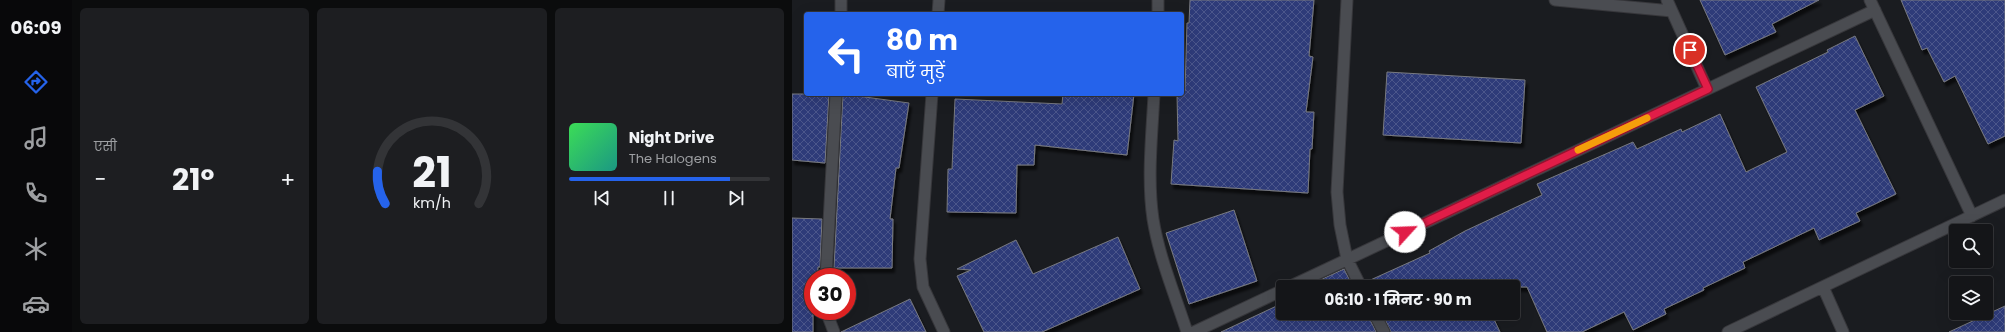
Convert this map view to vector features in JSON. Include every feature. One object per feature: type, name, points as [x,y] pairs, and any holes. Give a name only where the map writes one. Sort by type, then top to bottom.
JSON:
[{"type":"street","points":[[841,0],[841,12]]},
{"type":"street","points":[[938,12],[939,0]]},
{"type":"street","points":[[1158,0],[1158,12]]},
{"type":"street","points":[[1347,0],[1336,192],[1340,225],[1347,259],[1358,280]]},
{"type":"street","points":[[1555,0],[1672,11]]},
{"type":"street","points":[[1667,0],[1708,89]]},
{"type":"street","points":[[1304,280],[1708,89],[1873,5],[1972,216]]},
{"type":"street","points":[[826,268],[836,96]]},
{"type":"street","points":[[932,96],[920,259],[923,287],[944,332]]},
{"type":"street","points":[[1154,96],[1150,182],[1153,218],[1159,248],[1187,332]]},
{"type":"street","points":[[1728,332],[2005,200]]},
{"type":"street","points":[[1823,287],[1843,332]]},
{"type":"street","points":[[1194,332],[1276,293]]},
{"type":"street","points":[[829,320],[834,332]]},
{"type":"street","points":[[1378,320],[1384,332]]},
{"type":"building","points":[[1190,0],[1314,0],[1309,56],[1313,57],[1306,112],[1314,112],[1312,149],[1310,149],[1308,193],[1171,184],[1174,140],[1178,141],[1177,96],[1184,96],[1185,91],[1187,23],[1189,23]]},
{"type":"building","points":[[1700,0],[1819,0],[1772,24],[1776,32],[1725,55]]},
{"type":"building","points":[[1901,0],[2005,0],[2005,136],[1988,144],[1955,76],[1944,82],[1927,48],[1922,50]]},
{"type":"building","points":[[1855,36],[1884,96],[1855,110],[1896,194],[1856,213],[1860,221],[1819,240],[1814,228],[1743,262],[1745,268],[1664,309],[1666,314],[1633,330],[1624,312],[1582,332],[1547,332],[1527,287],[1520,287],[1520,280],[1370,280],[1430,253],[1429,251],[1465,231],[1542,195],[1537,184],[1633,142],[1637,149],[1681,129],[1682,132],[1720,114],[1746,172],[1787,152],[1756,87],[1828,52],[1827,50]]},
{"type":"building","points":[[1387,72],[1525,80],[1521,143],[1383,135]]},
{"type":"building","points":[[792,94],[804,94],[804,96],[829,96],[825,163],[792,160]]},
{"type":"building","points":[[843,96],[858,96],[909,103],[899,168],[896,168],[890,219],[893,219],[892,268],[834,268]]},
{"type":"building","points":[[1063,96],[1134,96],[1127,155],[1035,145],[1034,165],[1017,165],[1016,213],[947,212],[948,169],[952,169],[955,99],[1062,104]]},
{"type":"building","points":[[1234,210],[1257,281],[1189,304],[1166,233]]},
{"type":"building","points":[[792,218],[822,219],[820,267],[804,268],[804,320],[813,320],[813,332],[792,332]]},
{"type":"building","points":[[1118,237],[1140,289],[1042,332],[984,332],[957,276],[971,270],[957,269],[1016,240],[1033,274]]},
{"type":"building","points":[[1344,269],[1350,280],[1320,280]]},
{"type":"building","points":[[910,299],[926,332],[841,332]]},
{"type":"building","points":[[1276,306],[1276,320],[1370,320],[1376,332],[1221,332]]},
{"type":"building","points":[[2005,306],[2005,332],[1949,332],[1975,320],[1993,320],[1993,312]]},
{"type":"building","points":[[1385,320],[1494,320],[1500,332],[1391,332]]},
{"type":"slow traffic","points":[[1578,150],[1647,118]]},
{"type":"route","points":[[1405,232],[1708,89],[1690,50]]}]
